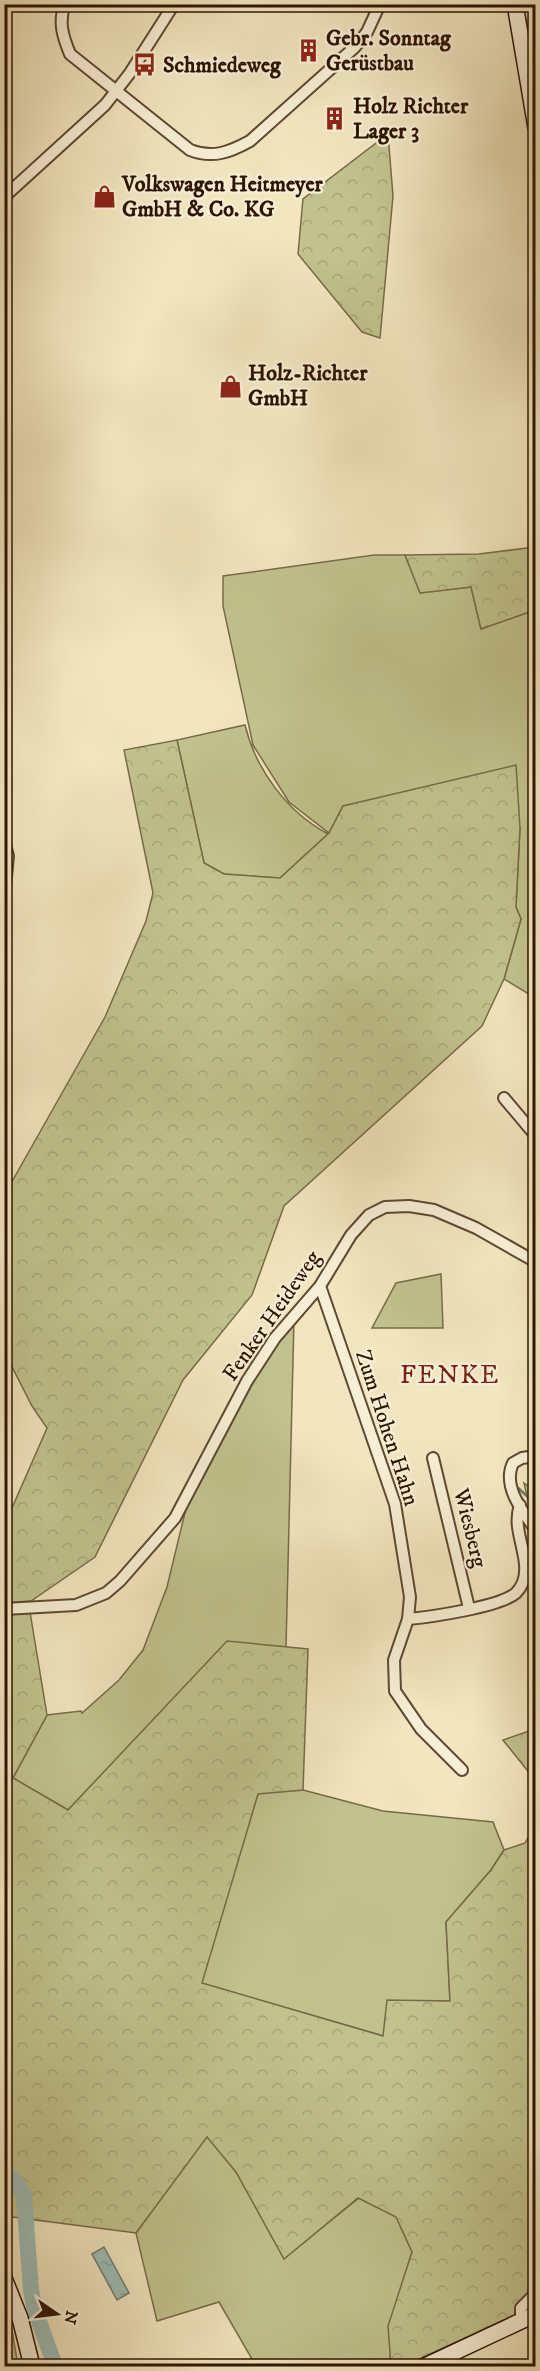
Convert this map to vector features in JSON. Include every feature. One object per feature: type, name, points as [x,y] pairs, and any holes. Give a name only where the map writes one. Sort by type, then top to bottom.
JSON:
[{"type":"main road","points":[[515,4],[536,128]]},
{"type":"main road","points":[[4,2278],[20,2319],[32,2367]]},
{"type":"main road","points":[[425,2367],[536,2314]]},
{"type":"street","points":[[65,4],[61,22],[62,36],[70,54],[190,150],[200,154],[230,153],[250,141],[355,47],[367,32],[380,4]]},
{"type":"street","points":[[4,197],[116,93],[174,4]]},
{"type":"street","points":[[4,841],[8,856],[4,896]]},
{"type":"street","points":[[504,1098],[536,1136]]},
{"type":"street","name":"Fenker Heideweg","points":[[4,1609],[76,1605],[98,1597],[120,1581],[175,1518],[247,1381],[275,1338],[320,1286],[351,1235],[369,1215],[385,1207],[409,1206],[444,1214],[536,1262]]},
{"type":"street","name":"Zum Hohen Hahn","points":[[320,1286],[395,1504],[410,1597],[408,1619],[394,1660],[395,1691],[421,1729],[462,1770]]},
{"type":"street","points":[[536,1456],[522,1458],[513,1463],[510,1468],[510,1484],[536,1530]]},
{"type":"street","name":"Wiesberg","points":[[433,1458],[469,1608]]},
{"type":"street","points":[[408,1619],[438,1617],[499,1601],[515,1594],[524,1582],[525,1565],[515,1518],[520,1505]]},
{"type":"street","points":[[521,2322],[521,2308],[536,2293]]},
{"type":"green space","points":[[528,5],[535,5],[535,54]]},
{"type":"green space","points":[[388,134],[393,196],[380,338],[362,332],[298,254],[303,199]]},
{"type":"green space","points":[[535,547],[535,610],[481,629],[471,587],[420,593],[405,555],[479,554]]},
{"type":"green space","points":[[374,555],[405,555],[420,593],[471,587],[481,629],[535,610],[535,998],[504,979],[521,919],[516,907],[520,828],[343,806],[329,833],[289,802],[253,745],[223,606],[223,576]]},
{"type":"green space","points":[[245,725],[257,758],[275,788],[299,814],[328,834],[280,878],[224,874],[204,863],[177,740]]},
{"type":"green space","points":[[177,740],[204,863],[224,874],[280,878],[329,833],[343,806],[516,765],[520,828],[516,907],[521,919],[504,979],[482,1026],[284,1206],[252,1295],[183,1380],[95,1557],[31,1601],[5,1603],[5,1524],[47,1428],[32,1406],[5,1353],[5,1194],[105,1017],[146,921],[153,893],[124,750]]},
{"type":"green space","points":[[441,1274],[443,1328],[372,1328],[396,1283]]},
{"type":"green space","points":[[294,1319],[286,1647],[227,1642],[68,1810],[13,1778],[47,1715],[81,1711],[82,1713],[119,1680],[143,1650],[167,1587],[189,1496],[240,1398]]},
{"type":"green space","points":[[524,1483],[535,1491],[535,1525],[533,1522]]},
{"type":"green space","points":[[30,1612],[47,1715],[13,1778],[68,1810],[227,1641],[308,1649],[303,1790],[258,1794],[202,1983],[383,2036],[387,2000],[450,2001],[446,1922],[491,1870],[504,1850],[525,1843],[535,1825],[535,2306],[404,2366],[391,2366],[388,2326],[412,2252],[396,2217],[358,2198],[284,2259],[236,2172],[207,2137],[136,2233],[5,2216],[5,1615]]},
{"type":"green space","points":[[536,1729],[535,1780],[503,1740]]},
{"type":"green space","points":[[303,1790],[383,1811],[493,1822],[504,1850],[491,1870],[446,1922],[450,2001],[388,2001],[384,2036],[201,1983],[258,1793]]},
{"type":"green space","points":[[207,2136],[236,2172],[284,2258],[359,2198],[396,2216],[412,2252],[389,2326],[391,2366],[256,2366],[219,2302],[157,2321],[136,2233]]},
{"type":"green space","points":[[4,2305],[12,2330],[18,2366],[5,2366]]},
{"type":"water","points":[[104,2247],[129,2293],[117,2300],[92,2254]]},
{"type":"waterway","points":[[518,1488],[536,1504]]},
{"type":"waterway","points":[[4,2173],[16,2182],[24,2195],[31,2290],[35,2310],[55,2366]]},
{"type":"place","name":"Gebr. Sonntag Gerüstbau","points":[[308,51]]},
{"type":"place","name":"Schmiedeweg","points":[[145,65]]},
{"type":"place","name":"Holz Richter Lager 3","points":[[335,119]]},
{"type":"place","name":"Volkswagen Heitmeyer GmbH & Co. KG","points":[[104,197]]},
{"type":"place","name":"Holz-Richter GmbH","points":[[230,386]]},
{"type":"district","name":"FENKE","points":[[450,1375]]}]
